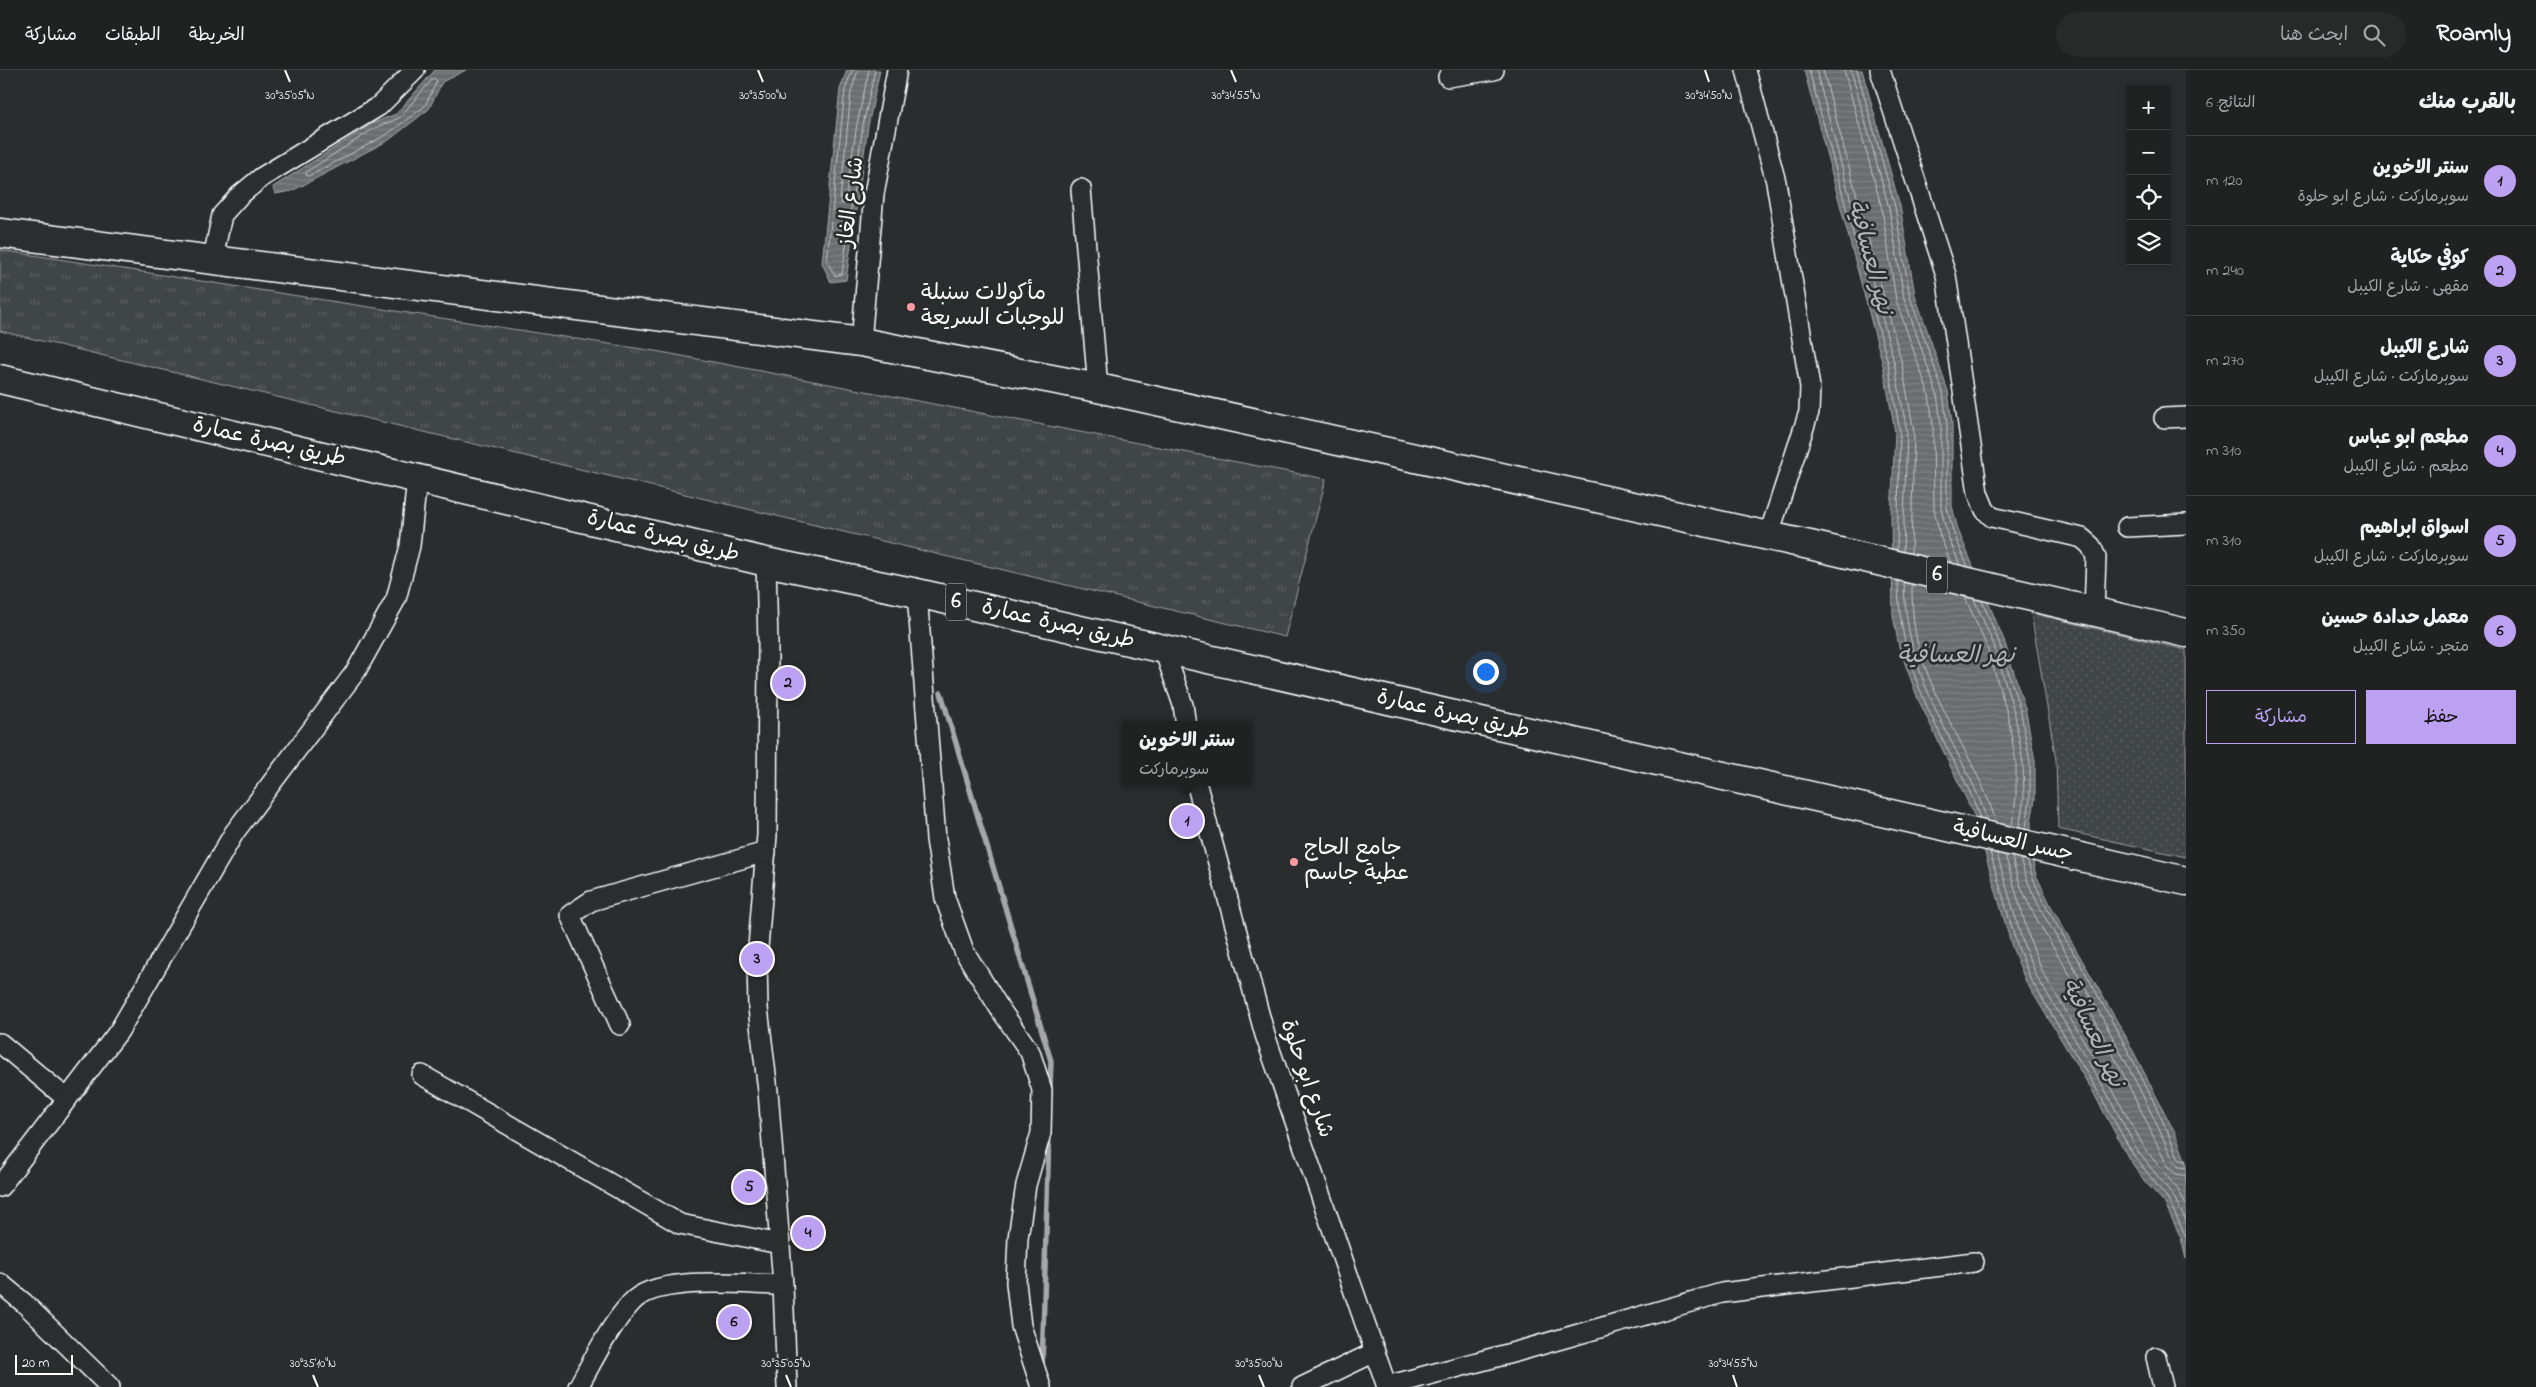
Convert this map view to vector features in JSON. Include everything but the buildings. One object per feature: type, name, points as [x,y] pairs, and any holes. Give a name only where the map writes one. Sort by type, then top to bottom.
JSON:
[{"type":"highway","name":"6","points":[[0,233],[213,258],[861,342],[1098,388],[1814,546],[2186,633]]},
{"type":"highway","name":"طريق بصرة عمارة","points":[[0,379],[766,562],[917,593],[1914,819]]},
{"type":"highway","name":"جسر العسافية","points":[[1914,819],[2186,881]]},
{"type":"street","points":[[213,258],[222,215],[239,196],[262,177],[379,106],[415,70]]},
{"type":"street","name":"شارع الغاز","points":[[861,342],[874,194],[897,70]]},
{"type":"street","points":[[1448,78],[1494,70]]},
{"type":"street","points":[[1746,70],[1776,182],[1810,387],[1809,412],[1768,537]]},
{"type":"street","points":[[1880,70],[1946,276],[1978,493],[1984,510],[1992,517],[2082,538],[2091,546],[2096,557],[2094,611]]},
{"type":"street","points":[[1081,189],[1098,388]]},
{"type":"street","points":[[2164,418],[2186,417]]},
{"type":"street","points":[[0,1188],[119,1030],[234,833],[356,670],[396,599],[410,546],[417,478]]},
{"type":"street","points":[[2127,526],[2186,524]]},
{"type":"street","points":[[766,562],[768,644],[766,852],[756,960],[758,1008],[768,1091],[783,1285],[787,1387]]},
{"type":"street","points":[[917,593],[936,839],[945,898],[964,952],[1000,1010],[1030,1052],[1042,1090],[1041,1133],[1026,1185],[1018,1238],[1016,1284],[1021,1326],[1041,1387]]},
{"type":"street","points":[[1164,650],[1183,705],[1185,721]]},
{"type":"street","name":"شارع ابو حلوة","points":[[1197,786],[1265,1035],[1387,1386]]},
{"type":"street","points":[[620,1025],[570,915],[591,901],[766,852]]},
{"type":"street","points":[[0,1043],[67,1099]]},
{"type":"street","points":[[422,1075],[680,1224],[780,1244]]},
{"type":"street","points":[[1387,1386],[1519,1351],[1722,1293],[1974,1262]]},
{"type":"street","points":[[0,1283],[24,1302],[110,1387]]},
{"type":"street","points":[[578,1387],[608,1335],[632,1302],[648,1290],[679,1284],[783,1285]]},
{"type":"street","points":[[1302,1387],[1375,1352]]},
{"type":"street","points":[[2156,1357],[2163,1387]]},
{"type":"green space","points":[[0,250],[661,352],[1326,479],[1285,637],[0,331]]},
{"type":"green space","points":[[2031,613],[2186,650],[2186,857],[2058,829],[2056,760]]},
{"type":"water","points":[[435,70],[466,70],[442,82],[429,109],[389,140],[292,191],[275,194],[273,187],[373,123],[396,114]]},
{"type":"water","points":[[847,70],[880,70],[868,126],[846,280],[831,282],[822,263],[840,89]]},
{"type":"water","name":"نهر العسافية","points":[[1804,70],[1862,70],[1900,206],[1915,295],[1948,391],[1952,423],[1952,506],[1958,530],[2004,640],[2026,712],[2035,761],[2035,799],[2031,822],[2031,855],[2036,875],[2051,906],[2125,1035],[2175,1133],[2186,1162],[2186,1259],[2181,1238],[2164,1202],[2146,1183],[2129,1159],[2093,1092],[2026,982],[2012,947],[1974,815],[1918,699],[1899,647],[1893,615],[1891,517],[1895,432],[1883,365]]},
{"type":"waterway","points":[[941,693],[1051,1061],[1050,1090]]},
{"type":"waterway","points":[[1042,1367],[1049,1134]]},
{"type":"place","name":"مأكولات سنبلة للوجبات السريعة","points":[[911,307]]},
{"type":"place","name":"كوفي حكاية","points":[[788,683]]},
{"type":"place","name":"سنتر الاخوين","points":[[1187,821]]},
{"type":"place","name":"جامع الحاج عطية جاسم","points":[[1294,862]]},
{"type":"place","name":"شارع الكيبل","points":[[757,959]]},
{"type":"place","name":"اسواق ابراهيم","points":[[749,1187]]},
{"type":"place","name":"مطعم ابو عباس","points":[[808,1233]]},
{"type":"place","name":"معمل حداده حسين","points":[[734,1322]]}]
